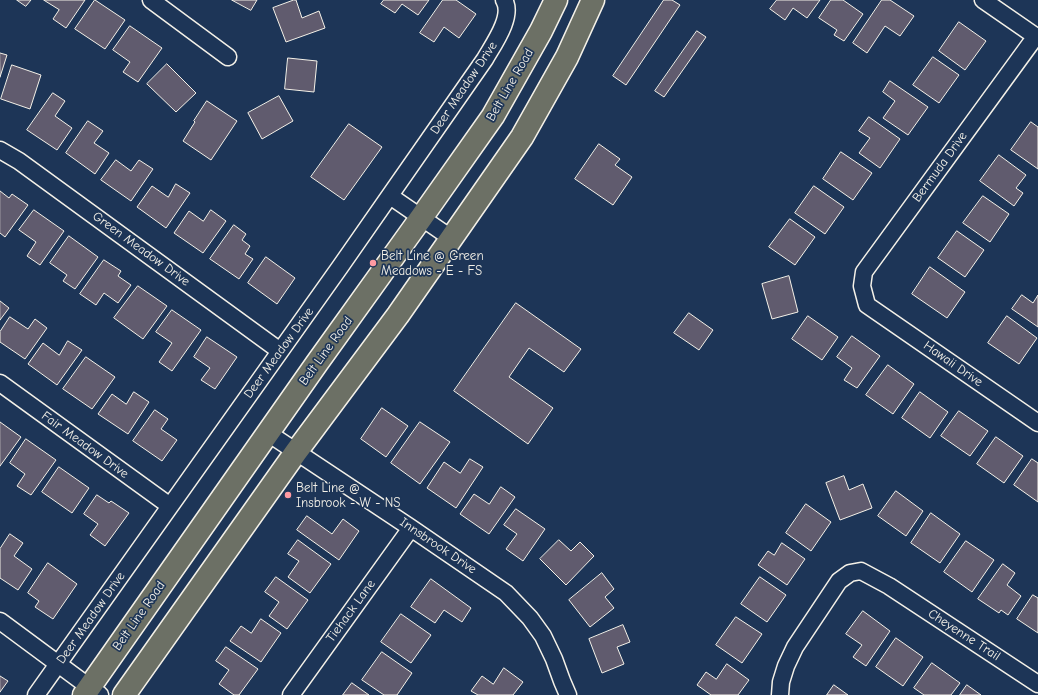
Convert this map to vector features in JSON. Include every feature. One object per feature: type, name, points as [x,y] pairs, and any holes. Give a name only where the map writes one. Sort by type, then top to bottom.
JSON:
[{"type":"main road","name":"Belt Line Road","points":[[92,692],[268,433],[493,116],[542,31],[556,0]]},
{"type":"main road","points":[[124,695],[296,452],[398,315],[522,137],[567,57],[593,0]]},
{"type":"street","points":[[151,0],[228,57]]},
{"type":"street","points":[[983,0],[1037,37]]},
{"type":"street","name":"Deer Meadow Drive","points":[[36,695],[302,321],[485,59],[504,27],[506,2]]},
{"type":"street","name":"Bermuda Drive","points":[[867,305],[862,286],[864,272],[1037,37]]},
{"type":"street","name":"Green Meadow Drive","points":[[0,150],[19,161],[280,351]]},
{"type":"street","points":[[390,196],[451,238]]},
{"type":"street","name":"Hawaii Drive","points":[[867,305],[1036,418]]},
{"type":"street","name":"Fair Meadow Drive","points":[[0,383],[170,506]]},
{"type":"street","name":"Innsbrook Drive","points":[[268,433],[506,593],[530,618],[543,636],[568,695]]},
{"type":"street","name":"Tiehack Lane","points":[[291,695],[411,528]]},
{"type":"street","name":"Cheyenne Trail","points":[[780,695],[781,682],[786,666],[795,647],[839,581],[850,573],[861,571],[889,586],[1038,684]]},
{"type":"street","points":[[0,622],[58,664],[92,692]]},
{"type":"building","points":[[17,0],[31,0],[26,6]]},
{"type":"building","points":[[44,0],[85,0],[66,28],[53,19],[59,10]]},
{"type":"building","points":[[95,0],[125,20],[105,49],[75,29]]},
{"type":"building","points":[[232,0],[257,0],[251,10]]},
{"type":"building","points":[[296,0],[302,18],[319,11],[325,28],[286,42],[273,8]]},
{"type":"building","points":[[384,0],[429,0],[418,15],[402,4],[395,13],[381,4]]},
{"type":"building","points":[[443,0],[456,0],[476,14],[459,38],[444,27],[434,42],[420,33]]},
{"type":"building","points":[[664,0],[672,0],[680,5],[626,85],[613,76]]},
{"type":"building","points":[[777,0],[820,0],[807,18],[793,8],[785,20],[770,9]]},
{"type":"building","points":[[831,0],[843,0],[863,14],[844,41],[834,35],[837,30],[819,18]]},
{"type":"building","points":[[882,0],[890,0],[914,16],[900,36],[885,26],[867,53],[853,43]]},
{"type":"building","points":[[959,22],[986,41],[965,70],[939,51]]},
{"type":"building","points":[[130,26],[162,48],[138,82],[123,72],[130,62],[113,50]]},
{"type":"building","points":[[697,31],[706,37],[664,97],[655,91]]},
{"type":"building","points":[[0,53],[7,55],[0,77]]},
{"type":"building","points":[[933,57],[959,75],[939,103],[913,85]]},
{"type":"building","points":[[288,58],[317,61],[314,92],[285,89]]},
{"type":"building","points":[[167,64],[196,93],[176,112],[147,84]]},
{"type":"building","points":[[12,65],[41,75],[30,109],[1,99]]},
{"type":"building","points":[[890,81],[928,107],[908,135],[883,118],[895,101],[883,92]]},
{"type":"building","points":[[53,93],[65,101],[55,116],[72,128],[57,150],[27,130]]},
{"type":"building","points":[[279,96],[293,121],[262,139],[248,113]]},
{"type":"building","points":[[207,101],[237,121],[211,160],[183,141]]},
{"type":"building","points":[[869,117],[900,139],[880,168],[859,153],[870,138],[859,131]]},
{"type":"building","points":[[88,121],[103,131],[94,143],[109,153],[95,174],[66,153]]},
{"type":"building","points":[[1031,122],[1038,127],[1038,169],[1011,150]]},
{"type":"building","points":[[349,124],[382,147],[344,200],[311,177]]},
{"type":"building","points":[[599,144],[620,159],[615,165],[632,177],[613,205],[575,179]]},
{"type":"building","points":[[841,152],[872,173],[853,200],[823,179]]},
{"type":"building","points":[[999,155],[1026,175],[1016,188],[1023,193],[1014,206],[980,181]]},
{"type":"building","points":[[116,160],[131,171],[139,160],[153,169],[131,201],[101,180]]},
{"type":"building","points":[[176,184],[190,193],[166,228],[137,207],[152,186],[168,197]]},
{"type":"building","points":[[814,186],[844,207],[825,234],[795,213]]},
{"type":"building","points":[[0,191],[9,198],[12,194],[28,205],[5,237],[0,233]]},
{"type":"building","points":[[983,196],[1009,214],[990,242],[963,223]]},
{"type":"building","points":[[34,210],[64,231],[40,265],[27,256],[36,242],[19,230]]},
{"type":"building","points":[[211,210],[226,221],[203,253],[174,233],[189,211],[203,221]]},
{"type":"building","points":[[790,219],[815,237],[795,265],[769,247]]},
{"type":"building","points":[[234,225],[246,234],[242,240],[250,246],[245,254],[253,259],[239,279],[210,259]]},
{"type":"building","points":[[957,231],[984,250],[965,277],[938,258]]},
{"type":"building","points":[[69,236],[98,257],[75,289],[63,281],[67,275],[50,263]]},
{"type":"building","points":[[266,257],[295,278],[277,304],[248,283]]},
{"type":"building","points":[[104,260],[121,271],[118,276],[131,285],[118,303],[104,293],[96,305],[80,294]]},
{"type":"building","points":[[930,267],[965,292],[947,318],[912,294]]},
{"type":"building","points":[[789,276],[798,312],[772,319],[762,284]]},
{"type":"building","points":[[138,286],[167,306],[143,339],[114,318]]},
{"type":"building","points":[[1022,295],[1033,303],[1038,295],[1038,327],[1012,309]]},
{"type":"building","points":[[0,301],[9,308],[0,320]]},
{"type":"building","points":[[516,303],[581,349],[564,372],[529,348],[509,377],[553,408],[528,444],[454,391]]},
{"type":"building","points":[[172,310],[201,330],[172,371],[159,362],[172,343],[156,332]]},
{"type":"building","points":[[689,313],[713,330],[699,350],[674,333]]},
{"type":"building","points":[[808,316],[838,337],[822,360],[792,339]]},
{"type":"building","points":[[1007,316],[1037,338],[1019,364],[988,343]]},
{"type":"building","points":[[10,317],[28,329],[35,319],[47,328],[25,359],[0,342],[0,332]]},
{"type":"building","points":[[852,336],[880,356],[857,388],[844,380],[852,368],[837,357]]},
{"type":"building","points":[[207,337],[237,357],[215,389],[201,380],[210,368],[194,357]]},
{"type":"building","points":[[68,341],[82,350],[57,385],[28,364],[43,343],[59,355]]},
{"type":"building","points":[[86,357],[115,377],[92,409],[63,389]]},
{"type":"building","points":[[888,365],[914,384],[893,414],[866,395]]},
{"type":"building","points":[[134,392],[149,402],[128,434],[98,414],[112,394],[126,404]]},
{"type":"building","points":[[920,392],[948,412],[930,438],[902,418]]},
{"type":"building","points":[[382,408],[408,426],[386,457],[361,439]]},
{"type":"building","points":[[155,410],[168,419],[161,429],[177,440],[162,461],[133,441]]},
{"type":"building","points":[[959,411],[988,431],[970,456],[941,436]]},
{"type":"building","points":[[0,422],[21,437],[0,466]]},
{"type":"building","points":[[420,422],[450,442],[420,484],[391,463]]},
{"type":"building","points":[[996,437],[1023,456],[1004,483],[977,464]]},
{"type":"building","points":[[26,439],[56,460],[31,495],[17,486],[25,474],[10,463]]},
{"type":"building","points":[[470,459],[483,467],[456,508],[427,488],[444,462],[460,473]]},
{"type":"building","points":[[1032,459],[1038,463],[1038,502],[1014,485]]},
{"type":"building","points":[[59,467],[89,488],[72,513],[42,492]]},
{"type":"building","points":[[844,476],[849,490],[863,484],[872,508],[840,520],[826,483]]},
{"type":"building","points":[[501,487],[515,497],[489,534],[460,514],[474,494],[489,504]]},
{"type":"building","points":[[896,491],[923,511],[906,536],[878,516]]},
{"type":"building","points":[[97,495],[109,503],[111,501],[129,513],[105,546],[90,535],[98,524],[84,514]]},
{"type":"building","points":[[806,504],[831,522],[811,551],[786,533]]},
{"type":"building","points":[[516,509],[545,529],[523,561],[506,549],[517,534],[504,525]]},
{"type":"building","points":[[931,513],[960,534],[940,563],[911,543]]},
{"type":"building","points":[[307,516],[332,534],[343,519],[359,531],[339,560],[297,530]]},
{"type":"building","points":[[10,534],[23,543],[14,556],[32,569],[18,590],[0,578],[0,549]]},
{"type":"building","points":[[298,540],[331,564],[310,593],[288,577],[299,561],[288,554]]},
{"type":"building","points":[[559,540],[571,551],[580,542],[594,556],[566,585],[540,559]]},
{"type":"building","points":[[966,541],[994,560],[972,592],[944,572]]},
{"type":"building","points":[[782,543],[805,559],[787,585],[758,565],[768,551],[774,555]]},
{"type":"building","points":[[48,563],[77,584],[53,619],[35,607],[39,601],[28,593]]},
{"type":"building","points":[[1003,564],[1015,573],[1007,585],[1021,596],[1008,615],[1001,610],[999,613],[978,599]]},
{"type":"building","points":[[602,573],[614,589],[605,597],[614,608],[590,627],[569,600]]},
{"type":"building","points":[[276,577],[308,600],[287,629],[269,616],[279,602],[265,592]]},
{"type":"building","points":[[760,577],[786,595],[767,622],[741,604]]},
{"type":"building","points":[[431,579],[471,608],[462,622],[444,610],[435,623],[411,607]]},
{"type":"building","points":[[1033,595],[1038,598],[1038,633],[1017,619]]},
{"type":"building","points":[[863,611],[890,631],[866,666],[853,657],[862,645],[846,634]]},
{"type":"building","points":[[401,614],[431,635],[411,663],[381,642]]},
{"type":"building","points":[[736,617],[762,634],[742,663],[716,645]]},
{"type":"building","points":[[261,619],[281,633],[261,662],[230,641],[241,626],[251,633]]},
{"type":"building","points":[[623,625],[630,642],[617,647],[624,664],[602,673],[589,639]]},
{"type":"building","points":[[896,638],[923,657],[903,686],[876,667]]},
{"type":"building","points":[[226,647],[258,669],[239,695],[234,695],[219,684],[229,670],[216,661]]},
{"type":"building","points":[[382,652],[412,673],[397,695],[384,695],[362,680]]},
{"type":"building","points":[[932,663],[960,683],[951,695],[924,695],[914,688]]},
{"type":"building","points":[[727,664],[749,680],[738,695],[711,695],[697,685],[706,672],[716,679]]},
{"type":"building","points":[[504,668],[523,682],[513,695],[478,695],[471,691],[482,676],[493,684]]},
{"type":"building","points":[[0,676],[8,681],[0,692]]},
{"type":"building","points":[[352,683],[369,695],[343,695]]},
{"type":"building","points":[[834,685],[848,695],[827,695]]},
{"type":"building","points":[[967,685],[981,695],[960,695]]},
{"type":"place","name":"Belt Line @ Green Meadows - E - FS","points":[[373,263]]},
{"type":"place","name":"Belt Line @ Insbrook - W - NS","points":[[288,495]]}]
